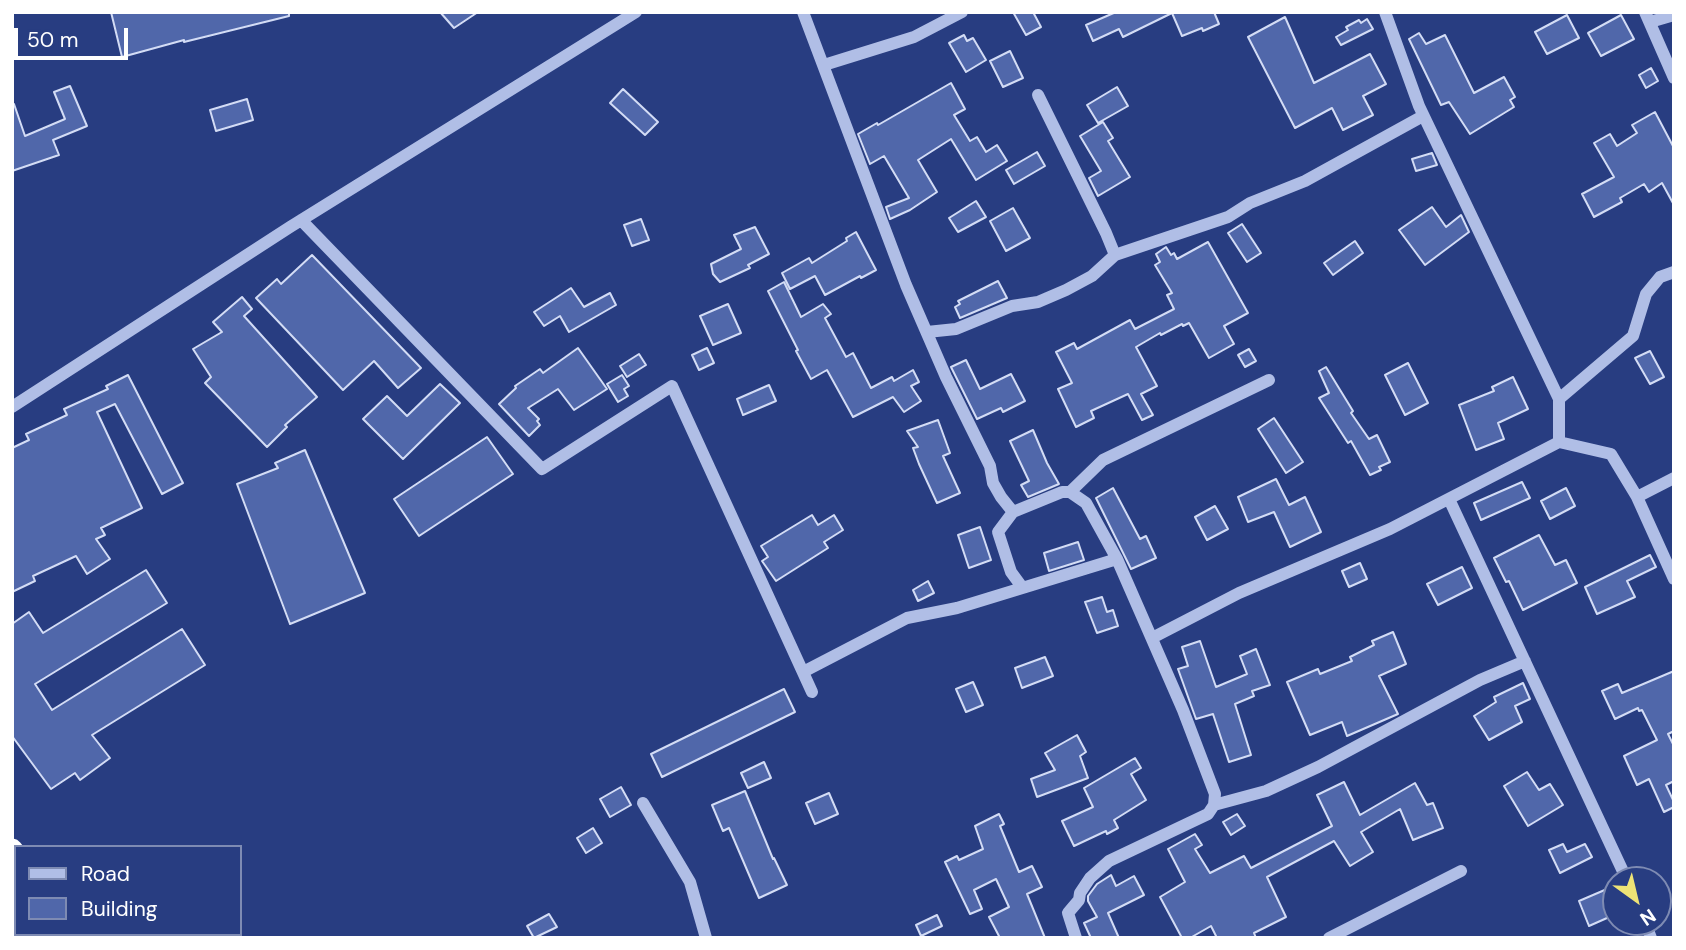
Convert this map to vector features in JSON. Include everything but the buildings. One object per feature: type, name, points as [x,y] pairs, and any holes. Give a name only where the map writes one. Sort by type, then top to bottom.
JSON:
[{"type":"street","points":[[12,407],[301,220],[636,12]]},
{"type":"street","points":[[803,12],[906,285],[990,466],[993,483],[1000,497],[1013,512]]},
{"type":"street","points":[[824,65],[914,37],[962,12]]},
{"type":"street","points":[[1385,12],[1423,116],[1559,399],[1559,442]]},
{"type":"street","points":[[1674,15],[1648,17],[1674,78]]},
{"type":"street","points":[[1038,95],[1115,255]]},
{"type":"street","points":[[926,332],[956,329],[1012,306],[1038,302],[1092,276],[1115,255],[1228,217],[1250,203],[1305,181],[1423,116]]},
{"type":"street","points":[[301,220],[542,469],[672,386],[812,692]]},
{"type":"street","points":[[1559,399],[1633,336],[1646,294],[1660,277],[1674,272]]},
{"type":"street","points":[[1070,492],[1104,460],[1269,380]]},
{"type":"street","points":[[1152,638],[1239,593],[1390,529],[1559,442],[1611,454],[1637,497],[1674,579]]},
{"type":"street","points":[[1637,497],[1674,478]]},
{"type":"street","points":[[1022,587],[1011,572],[998,532],[1013,512],[1062,492],[1070,492],[1086,503],[1117,559],[1215,794],[1214,805],[1208,814],[1109,861],[1090,878],[1080,892],[1079,900],[1068,913],[1076,938]]},
{"type":"street","points":[[1448,499],[1620,866]]},
{"type":"street","points":[[803,671],[906,618],[957,608],[1117,559]]},
{"type":"street","points":[[1214,805],[1266,791],[1318,767],[1480,680],[1525,661]]},
{"type":"street","points":[[643,803],[690,882],[706,938]]},
{"type":"street","points":[[1329,938],[1461,871]]}]
